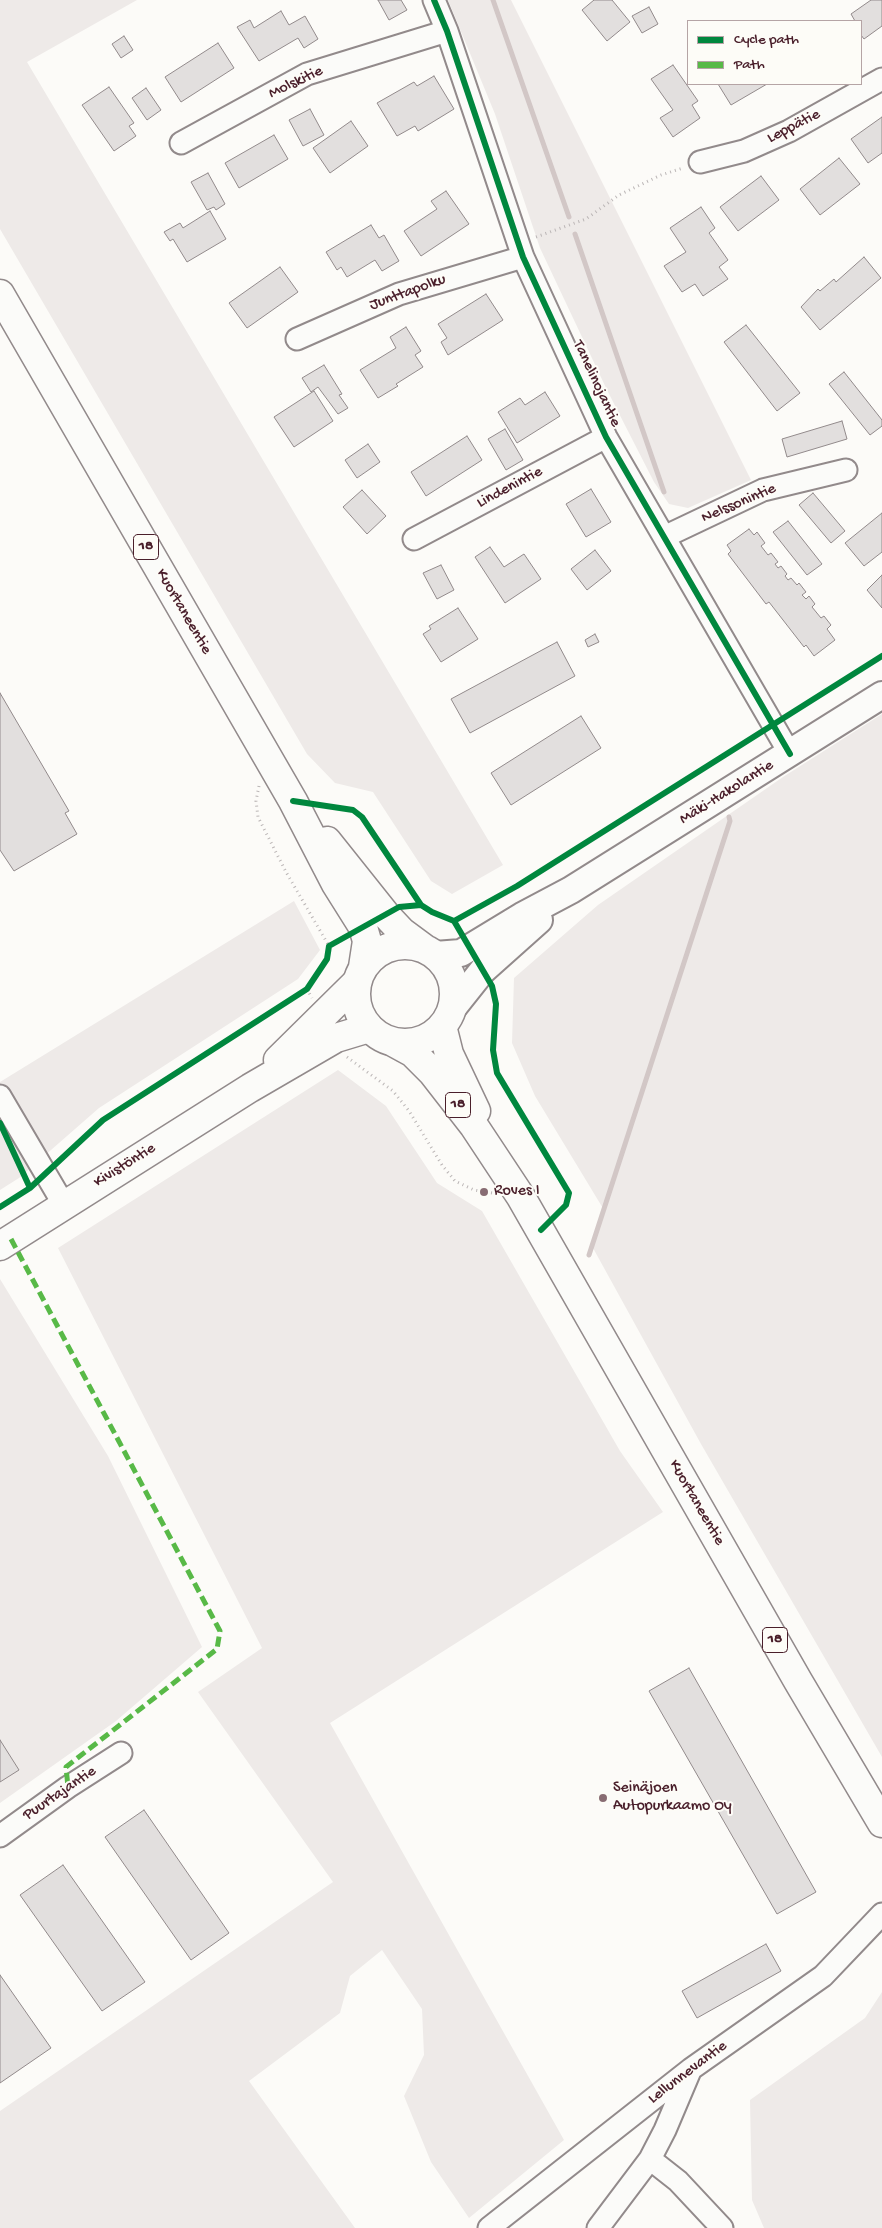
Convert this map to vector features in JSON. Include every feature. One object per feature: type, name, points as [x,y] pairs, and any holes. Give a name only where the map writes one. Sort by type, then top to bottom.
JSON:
[{"type":"main road","name":"Kuortaneentie","points":[[0,294],[293,801],[336,884],[363,928],[367,941],[360,974]]},
{"type":"main road","name":"Kuortaneentie","points":[[293,801],[386,915],[402,932],[430,952]]},
{"type":"main road","points":[[360,974],[372,956],[384,949],[404,945],[430,952]]},
{"type":"main road","name":"18","points":[[430,952],[450,973],[453,985],[447,1017]]},
{"type":"main road","name":"18","points":[[360,974],[355,994],[357,1007],[380,1035]]},
{"type":"main road","name":"Kivistöntie","points":[[0,1246],[250,1088],[329,1027],[360,974]]},
{"type":"main road","name":"Kuortaneentie","points":[[447,1017],[449,1054],[516,1189],[882,1824]]},
{"type":"main road","points":[[380,1035],[405,1043],[419,1041],[432,1035],[447,1017]]},
{"type":"main road","name":"Kivistöntie","points":[[329,1027],[380,1035]]},
{"type":"main road","name":"Kuortaneentie","points":[[380,1035],[413,1053],[432,1072],[474,1126],[516,1189]]},
{"type":"street","name":"Tanelinojantie","points":[[434,0],[447,31],[520,250],[606,437],[790,754]]},
{"type":"street","name":"Molskitie","points":[[180,143],[307,74],[447,31]]},
{"type":"street","name":"Leppätie","points":[[700,162],[744,151],[789,132],[882,79]]},
{"type":"street","name":"Junttapolku","points":[[297,339],[399,294],[520,250]]},
{"type":"street","name":"Lindenintie","points":[[414,540],[606,437]]},
{"type":"street","name":"Nelssonintie","points":[[664,537],[763,490],[846,470]]},
{"type":"street","name":"Mäki-Hakolantie","points":[[430,952],[462,953],[522,916],[571,890],[882,695]]},
{"type":"street","name":"Mäki-Hakolantie","points":[[447,1017],[482,970],[571,890]]},
{"type":"street","points":[[0,1096],[64,1205]]},
{"type":"street","name":"Puurtajantie","points":[[0,1836],[68,1787],[121,1753]]},
{"type":"street","name":"Lellunnevantie","points":[[489,2228],[691,2069],[822,1976],[882,1914]]},
{"type":"street","points":[[598,2228],[650,2159],[665,2130],[691,2069]]},
{"type":"street","points":[[650,2159],[678,2181],[722,2228]]},
{"type":"path","points":[[520,250],[554,232],[586,220],[619,195],[661,175],[700,162]]},
{"type":"path","points":[[267,758],[256,801],[258,817],[328,949],[363,928]]},
{"type":"path","points":[[299,995],[307,990],[313,982]]},
{"type":"path","points":[[307,990],[346,1056],[392,1091],[404,1104],[442,1166],[455,1181],[474,1190],[516,1189]]},
{"type":"shaded area","points":[[0,0],[137,0],[27,62],[503,865],[452,894],[431,881],[373,792],[335,783],[307,754],[0,229]]},
{"type":"shaded area","points":[[448,0],[511,0],[751,480],[688,508],[669,504],[654,482],[607,390],[540,248],[495,114]]},
{"type":"shaded area","points":[[882,714],[882,1757],[701,1444],[593,1248],[604,1210],[535,1096],[512,1043],[514,978],[598,905],[783,777]]},
{"type":"shaded area","points":[[294,901],[320,950],[298,979],[99,1108],[19,1178],[0,1190],[0,1082]]},
{"type":"shaded area","points":[[338,1070],[386,1106],[437,1183],[482,1211],[620,1451],[663,1512],[330,1723],[564,2140],[469,2218],[431,2162],[404,2096],[424,2055],[422,2009],[382,1950],[350,1976],[340,2013],[249,2081],[355,2228],[0,2228],[0,2111],[333,1882],[198,1692],[262,1648],[58,1248]]},
{"type":"shaded area","points":[[0,1279],[108,1456],[202,1647],[116,1721],[0,1803]]},
{"type":"shaded area","points":[[882,1992],[882,2228],[764,2228],[752,2200],[750,2100],[865,2018]]},
{"type":"building","points":[[378,0],[401,0],[407,10],[389,20]]},
{"type":"building","points":[[594,0],[612,0],[630,22],[607,41],[582,10]]},
{"type":"building","points":[[871,0],[882,0],[882,26],[864,39],[862,36],[862,20],[854,20],[851,14]]},
{"type":"building","points":[[649,7],[658,24],[642,33],[632,16]]},
{"type":"building","points":[[281,11],[289,25],[305,16],[318,39],[304,48],[298,38],[259,61],[237,27],[250,20],[254,28]]},
{"type":"building","points":[[124,36],[133,50],[121,58],[112,44]]},
{"type":"building","points":[[218,43],[234,68],[181,102],[165,77]]},
{"type":"building","points":[[673,65],[698,101],[692,105],[700,118],[673,137],[660,118],[673,110],[651,79]]},
{"type":"building","points":[[434,76],[454,109],[418,131],[415,126],[397,136],[377,103],[414,82],[417,86]]},
{"type":"building","points":[[719,85],[765,85],[731,105]]},
{"type":"building","points":[[109,87],[134,123],[129,126],[136,136],[114,151],[82,105]]},
{"type":"building","points":[[146,88],[161,110],[147,120],[132,98]]},
{"type":"building","points":[[310,109],[324,135],[303,146],[289,120]]},
{"type":"building","points":[[882,117],[882,153],[868,163],[851,139]]},
{"type":"building","points":[[351,121],[368,146],[330,173],[313,148]]},
{"type":"building","points":[[274,135],[288,159],[239,188],[225,163]]},
{"type":"building","points":[[839,158],[860,184],[820,215],[800,189]]},
{"type":"building","points":[[208,173],[225,204],[216,210],[214,207],[207,210],[191,182]]},
{"type":"building","points":[[761,176],[779,200],[738,231],[720,207]]},
{"type":"building","points":[[446,191],[469,224],[421,256],[404,231],[437,209],[431,201]]},
{"type":"building","points":[[701,207],[715,228],[709,233],[728,260],[719,267],[728,279],[703,296],[695,284],[682,292],[664,266],[686,252],[670,228]]},
{"type":"building","points":[[210,211],[226,239],[187,262],[173,239],[170,241],[164,232],[180,223],[183,228]]},
{"type":"building","points":[[371,225],[379,238],[384,235],[399,261],[382,271],[375,260],[347,277],[341,267],[337,270],[326,252]]},
{"type":"building","points":[[864,257],[881,278],[820,330],[801,307],[818,289],[820,291],[834,279],[836,282]]},
{"type":"building","points":[[280,267],[298,292],[247,328],[229,303]]},
{"type":"building","points":[[486,294],[503,320],[448,355],[441,342],[447,338],[438,324]]},
{"type":"building","points":[[746,325],[800,393],[777,411],[724,342]]},
{"type":"building","points":[[406,327],[421,351],[415,355],[423,367],[378,398],[360,370],[396,348],[390,337]]},
{"type":"building","points":[[324,365],[342,394],[339,395],[348,408],[338,414],[318,387],[311,392],[302,378]]},
{"type":"building","points":[[844,372],[882,420],[882,426],[870,435],[829,384]]},
{"type":"building","points":[[314,391],[333,421],[294,447],[274,417]]},
{"type":"building","points":[[545,392],[560,416],[517,443],[498,412],[520,398],[525,405]]},
{"type":"building","points":[[842,421],[847,439],[787,457],[782,439]]},
{"type":"building","points":[[505,429],[523,460],[506,470],[488,439]]},
{"type":"building","points":[[467,436],[482,460],[426,496],[411,472]]},
{"type":"building","points":[[368,444],[380,462],[357,478],[345,460]]},
{"type":"building","points":[[591,489],[611,522],[586,537],[566,504]]},
{"type":"building","points":[[362,490],[386,516],[367,534],[343,507]]},
{"type":"building","points":[[813,493],[845,531],[831,543],[799,505]]},
{"type":"building","points":[[882,513],[882,552],[864,566],[845,543]]},
{"type":"building","points":[[788,521],[822,564],[807,575],[773,532]]},
{"type":"building","points":[[749,529],[754,535],[757,532],[765,543],[761,546],[768,555],[771,553],[778,562],[775,564],[778,568],[781,566],[787,574],[785,576],[788,580],[791,578],[797,585],[799,583],[806,592],[802,595],[806,599],[809,596],[815,604],[812,607],[821,618],[824,616],[831,625],[827,629],[835,640],[814,656],[806,645],[804,647],[769,602],[766,604],[728,554],[731,551],[727,545]]},
{"type":"building","points":[[490,547],[504,567],[524,554],[541,579],[505,603],[475,557]]},
{"type":"building","points":[[595,550],[611,571],[587,590],[571,569]]},
{"type":"building","points":[[441,565],[454,590],[437,599],[423,573]]},
{"type":"building","points":[[882,575],[882,608],[867,590]]},
{"type":"building","points":[[458,608],[478,639],[441,662],[423,634],[431,629],[429,626]]},
{"type":"building","points":[[595,634],[599,642],[588,647],[585,640]]},
{"type":"building","points":[[557,642],[575,676],[470,733],[451,699]]},
{"type":"building","points":[[0,693],[69,811],[65,813],[77,834],[14,871],[0,850]]},
{"type":"building","points":[[581,716],[601,748],[511,805],[491,773]]},
{"type":"building","points":[[689,1668],[816,1892],[777,1914],[649,1691]]},
{"type":"building","points":[[0,1740],[19,1770],[0,1782]]},
{"type":"building","points":[[144,1810],[229,1933],[191,1960],[105,1837]]},
{"type":"building","points":[[63,1865],[145,1982],[102,2011],[20,1895]]},
{"type":"building","points":[[766,1944],[781,1971],[697,2018],[682,1991]]},
{"type":"building","points":[[0,1975],[51,2048],[0,2083]]},
{"type":"waterway","points":[[493,0],[569,217]]},
{"type":"waterway","points":[[575,234],[664,492]]},
{"type":"waterway","points":[[589,1255],[730,821],[729,817]]},
{"type":"marked path","points":[[11,1239],[220,1631],[217,1649],[66,1767],[68,1787]]},
{"type":"cycle path","points":[[434,0],[447,31],[523,257],[606,437],[790,754]]},
{"type":"cycle path","points":[[0,1207],[30,1188],[103,1120],[307,989],[327,959],[329,946],[399,907],[421,905],[454,921],[517,886],[882,656]]},
{"type":"cycle path","points":[[293,801],[353,810],[362,817],[421,905]]},
{"type":"cycle path","points":[[454,921],[492,986],[496,1004],[493,1050],[497,1073],[569,1193],[566,1205],[541,1230]]},
{"type":"cycle path","points":[[0,1123],[30,1188]]},
{"type":"place","name":"Roves I","points":[[484,1192]]},
{"type":"place","name":"Seinäjoen Autopurkaamo Oy","points":[[603,1798]]}]
